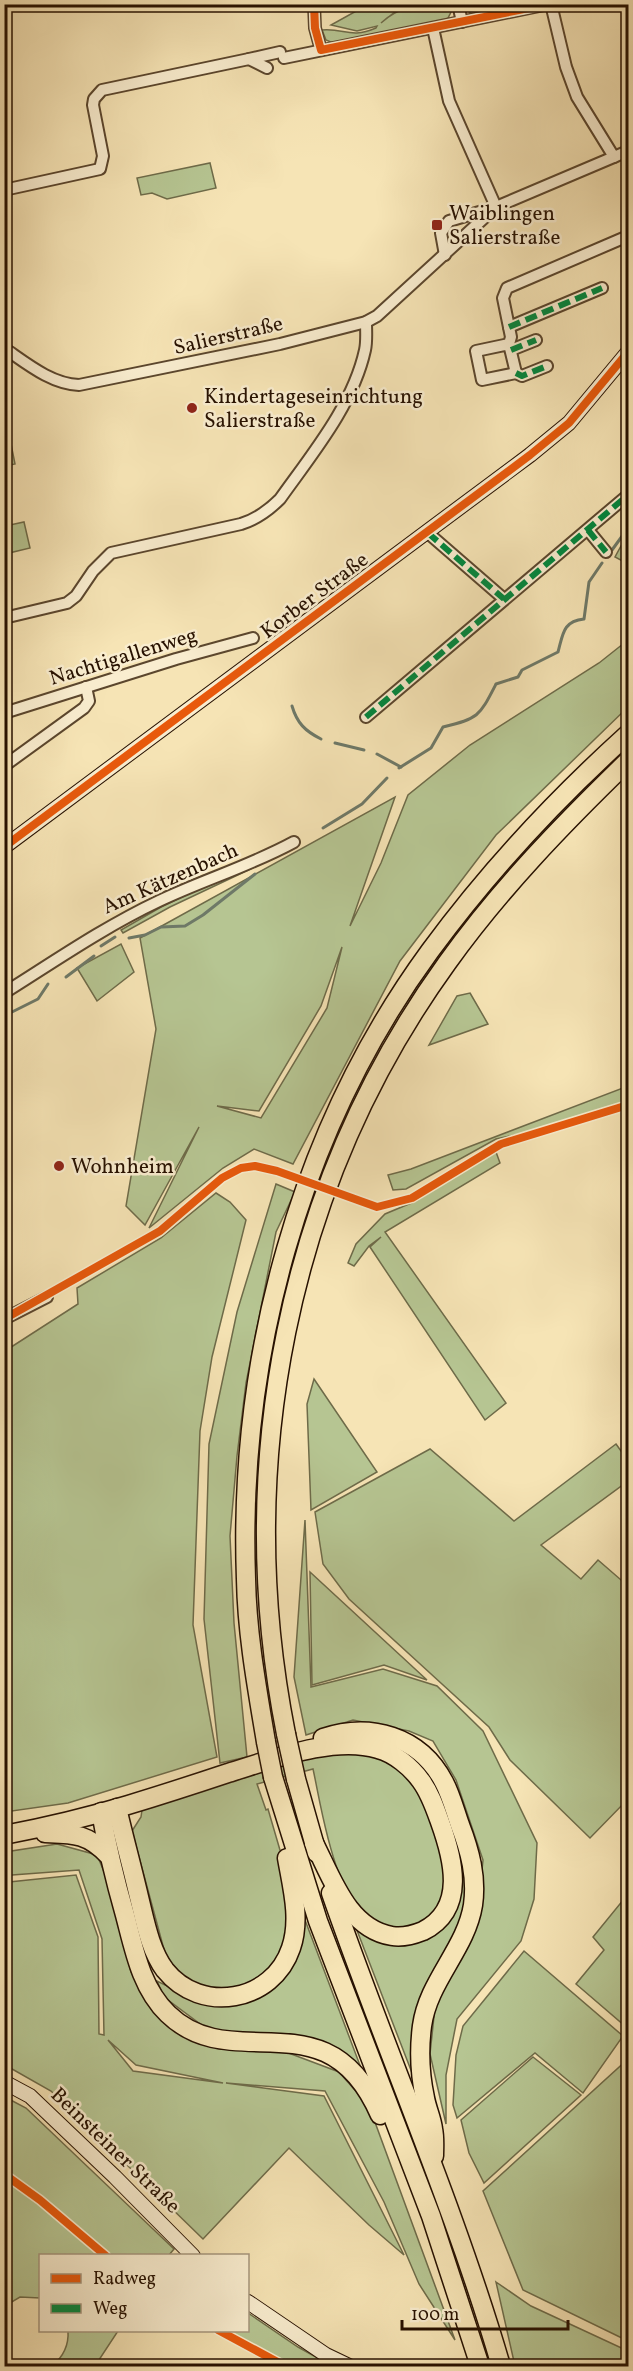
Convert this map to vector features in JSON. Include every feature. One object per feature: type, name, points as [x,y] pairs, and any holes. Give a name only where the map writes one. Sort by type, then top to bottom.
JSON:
[{"type":"highway","points":[[109,1810],[156,1956],[174,1980],[201,1995],[215,1998],[246,1994],[261,1987],[273,1977],[286,1961],[294,1931],[295,1908],[257,1689],[246,1582],[245,1504],[252,1413],[268,1322],[282,1263],[299,1208],[339,1108],[392,1009],[429,952],[519,842],[628,734]]},
{"type":"highway","points":[[501,2367],[470,2267],[434,2166],[366,1994],[314,1843],[296,1779],[276,1686],[266,1580],[268,1455],[272,1414],[287,1327],[318,1215],[358,1114],[408,1021],[446,963],[493,902],[531,858],[628,761]]},
{"type":"highway","points":[[280,1757],[302,1746],[338,1734],[360,1730],[375,1732],[407,1744],[423,1755],[444,1782],[452,1802],[469,1849],[475,1889],[469,1924],[434,1988],[422,2024],[421,2070],[425,2097],[434,2130],[434,2166]]},
{"type":"highway","points":[[10,1834],[109,1810],[280,1757],[346,1744],[363,1745],[381,1749],[411,1768],[422,1781],[450,1852],[454,1887],[450,1903],[441,1917],[429,1928],[415,1934],[399,1937],[377,1932],[357,1919],[346,1904],[314,1843]]},
{"type":"highway","points":[[278,1800],[321,1931],[432,2216],[480,2367]]},
{"type":"highway","points":[[109,1810],[108,1854],[142,1974],[152,1995],[167,2013],[186,2028],[202,2035],[238,2041],[285,2042],[311,2047],[329,2054],[351,2070],[360,2080],[373,2098],[383,2120],[400,2135]]},
{"type":"highway","points":[[10,1834],[83,1836],[98,1844],[108,1854]]},
{"type":"street","points":[[314,4],[315,28],[321,50]]},
{"type":"street","points":[[458,4],[462,22]]},
{"type":"street","points":[[4,190],[100,169],[103,156],[93,105],[94,99],[102,90],[249,59],[321,50],[550,4],[566,67],[577,97],[614,157]]},
{"type":"street","points":[[433,28],[449,101],[496,207]]},
{"type":"street","points":[[249,59],[267,68]]},
{"type":"street","name":"Salierstraße","points":[[444,255],[441,233],[445,224],[456,218],[496,207],[628,152]]},
{"type":"street","name":"Salierstraße","points":[[4,348],[62,383],[79,385],[248,351],[366,322],[377,316],[496,207]]},
{"type":"street","points":[[516,373],[503,298],[507,288],[628,236]]},
{"type":"street","points":[[509,327],[602,288]]},
{"type":"street","points":[[4,618],[67,603],[76,596],[93,571],[111,553],[241,524],[254,520],[271,508],[286,490],[341,409],[366,348],[366,322]]},
{"type":"street","points":[[536,340],[510,347],[476,351],[482,380],[516,373],[522,376],[547,366]]},
{"type":"street","name":"Korber Straße","points":[[4,847],[491,486],[569,423],[628,352]]},
{"type":"street","points":[[366,717],[628,495]]},
{"type":"street","points":[[588,530],[606,552]]},
{"type":"street","points":[[428,533],[504,599]]},
{"type":"street","name":"Nachtigallenweg","points":[[4,713],[253,638]]},
{"type":"street","points":[[4,766],[84,708],[89,701],[86,687]]},
{"type":"street","name":"Am Kätzenbach","points":[[4,993],[107,928],[160,901],[294,842]]},
{"type":"street","points":[[4,1319],[47,1297]]},
{"type":"street","name":"Beinsteiner Straße","points":[[4,2082],[30,2096],[191,2254]]},
{"type":"street","points":[[249,2303],[326,2355],[349,2367]]},
{"type":"green space","points":[[464,4],[519,5],[472,14],[465,9]]},
{"type":"green space","points":[[367,5],[400,5],[401,7],[381,23],[397,12],[413,7],[450,5],[451,12],[447,20],[333,43],[326,40],[322,30],[360,33],[376,28],[377,26],[357,31],[331,25]]},
{"type":"green space","points":[[210,163],[216,188],[167,199],[152,193],[141,195],[137,178]]},
{"type":"green space","points":[[10,439],[15,464],[5,466],[5,440]]},
{"type":"green space","points":[[24,522],[30,548],[9,553],[5,539],[5,526]]},
{"type":"green space","points":[[628,533],[628,564],[615,557]]},
{"type":"green space","points":[[628,640],[628,707],[496,835],[400,961],[293,1164],[254,1149],[223,1168],[149,1228],[199,1127],[145,1225],[126,1206],[156,1029],[140,938],[395,797],[350,926],[381,863],[408,795],[470,745],[599,663]],"holes":[[[342,947],[327,1008],[261,1118],[217,1106],[259,1111],[321,1006]]]},
{"type":"green space","points":[[261,859],[263,863],[170,907],[123,933],[121,930],[161,907]]},
{"type":"green space","points":[[121,944],[134,972],[97,1001],[77,968]]},
{"type":"green space","points":[[470,993],[488,1024],[429,1045],[457,996]]},
{"type":"green space","points":[[628,1086],[628,1103],[544,1129],[496,1139],[406,1189],[393,1190],[388,1175],[411,1169]]},
{"type":"green space","points":[[496,1152],[500,1163],[385,1232],[506,1403],[485,1420],[370,1247],[381,1237],[369,1246],[354,1266],[348,1263],[356,1244],[385,1214],[416,1201],[485,1156]]},
{"type":"green space","points":[[276,1184],[295,1192],[276,1232],[246,1383],[230,1536],[234,1623],[247,1757],[220,1763],[204,1619],[209,1444],[237,1312]]},
{"type":"green space","points":[[216,1193],[230,1202],[246,1220],[212,1357],[200,1431],[193,1625],[217,1757],[68,1803],[5,1812],[5,1351],[78,1304],[77,1288],[161,1238]]},
{"type":"green space","points":[[314,1379],[377,1472],[311,1510],[307,1404]]},
{"type":"green space","points":[[616,1444],[626,1458],[628,1457],[628,1481],[541,1545],[581,1579],[598,1560],[628,1586],[628,1799],[590,1838],[510,1760],[489,1727],[349,1599],[323,1564],[315,1512],[430,1449],[514,1521]]},
{"type":"green space","points":[[305,1520],[311,1687],[383,1669],[437,1686],[483,1731],[537,1843],[534,1899],[521,1941],[457,2019],[446,2075],[446,2124],[430,2054],[435,2007],[476,1926],[483,1860],[456,1780],[433,1741],[409,1731],[353,1720],[306,1735],[294,1677]]},
{"type":"green space","points":[[310,1572],[427,1680],[384,1665],[312,1685]]},
{"type":"green space","points":[[395,1742],[433,1772],[462,1841],[468,1907],[439,1968],[419,2091],[353,1920],[390,1939],[450,1913],[433,1791]]},
{"type":"green space","points":[[374,1750],[408,1770],[445,1848],[447,1897],[422,1926],[389,1930],[368,1919],[354,1903],[334,1860],[313,1769],[257,1784],[266,1810],[268,1809],[282,1857],[290,1904],[285,1947],[261,1980],[228,1992],[191,1985],[166,1957],[132,1831],[141,1817],[142,1810],[310,1755]]},
{"type":"green space","points":[[57,1844],[97,1855],[110,1886],[131,1972],[158,2015],[179,2034],[211,2047],[286,2052],[339,2072],[369,2106],[455,2340],[419,2284],[384,2202],[325,2091],[226,2083],[324,2096],[404,2255],[369,2225],[289,2148],[203,2239],[51,2091],[5,2065],[4,1885],[9,1882],[76,1875],[98,1937],[99,2034],[104,2035],[102,1939],[79,1870],[12,1875],[5,1879],[5,1852]],"holes":[[[108,2040],[136,2065],[223,2083],[133,2071]]]},
{"type":"green space","points":[[628,1894],[628,2024],[625,2026],[576,1984],[604,1950],[593,1937]]},
{"type":"green space","points":[[302,1912],[361,2068],[349,2059],[211,2032],[164,1997],[157,1981],[204,2004],[260,1993]]},
{"type":"green space","points":[[524,1951],[623,2036],[583,2093],[535,2053],[457,2118],[453,2105],[456,2055],[463,2026]]},
{"type":"green space","points":[[533,2057],[581,2095],[484,2183],[469,2153],[461,2120]]},
{"type":"green space","points":[[628,2059],[628,2341],[523,2290],[483,2191]]},
{"type":"green space","points":[[5,2097],[26,2108],[174,2249],[170,2254],[39,2254],[39,2298],[20,2297],[5,2306]]},
{"type":"green space","points":[[496,2282],[531,2306],[628,2351],[628,2366],[515,2366]]},
{"type":"green space","points":[[249,2314],[298,2347],[332,2366],[284,2366],[228,2332],[249,2332]]},
{"type":"green space","points":[[68,2332],[117,2332],[95,2366],[52,2366],[64,2351]]},
{"type":"waterway","points":[[612,550],[628,528]]},
{"type":"waterway","points":[[399,768],[431,748],[443,727],[464,721],[477,714],[496,684],[518,677],[522,670],[558,652],[568,626],[572,622],[584,619],[589,582],[602,563]]},
{"type":"waterway","points":[[292,706],[302,726],[321,739]]},
{"type":"waterway","points":[[335,743],[364,750]]},
{"type":"waterway","points":[[377,754],[401,767]]},
{"type":"waterway","points":[[323,828],[362,804],[387,778]]},
{"type":"waterway","points":[[129,938],[145,935],[161,927],[185,926],[203,915],[255,874]]},
{"type":"waterway","points":[[101,946],[115,937]]},
{"type":"waterway","points":[[66,977],[94,956]]},
{"type":"waterway","points":[[12,1012],[38,999],[48,984]]},
{"type":"marked path","points":[[509,327],[602,288]]},
{"type":"marked path","points":[[511,350],[536,340]]},
{"type":"marked path","points":[[516,373],[522,376],[547,366]]},
{"type":"marked path","points":[[366,717],[628,495]]},
{"type":"marked path","points":[[588,530],[606,552]]},
{"type":"marked path","points":[[428,533],[504,599]]},
{"type":"cycle path","points":[[314,4],[315,28],[321,50],[549,4]]},
{"type":"cycle path","points":[[4,847],[530,455],[569,423],[628,352]]},
{"type":"cycle path","points":[[4,1319],[160,1231],[222,1178],[241,1168],[255,1166],[277,1171],[377,1207],[412,1198],[501,1144],[628,1105]]},
{"type":"cycle path","points":[[4,2174],[40,2200],[104,2254]]},
{"type":"cycle path","points":[[222,2332],[285,2366]]},
{"type":"place","name":"Waiblingen Salierstraße","points":[[437,225]]},
{"type":"place","name":"Kindertageseinrichtung Salierstraße","points":[[192,408]]},
{"type":"place","name":"Wohnheim","points":[[59,1166]]}]
